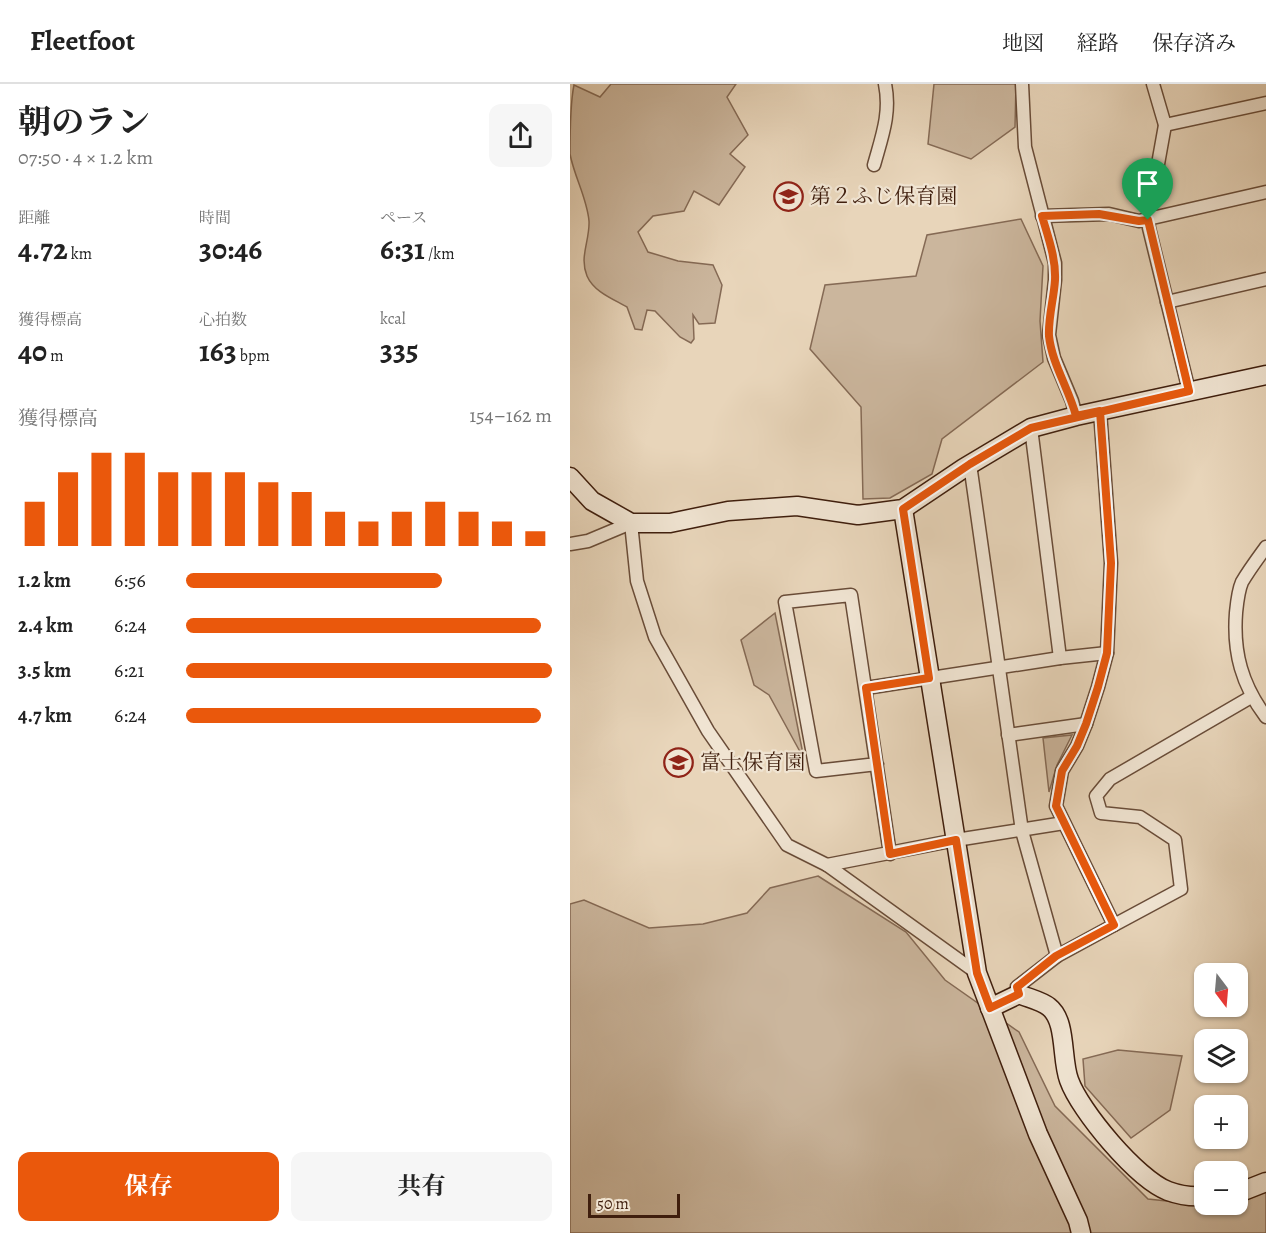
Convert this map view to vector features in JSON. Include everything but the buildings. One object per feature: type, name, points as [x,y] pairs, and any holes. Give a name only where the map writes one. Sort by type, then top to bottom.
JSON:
[{"type":"street","points":[[874,165],[886,123],[888,101],[885,84]]},
{"type":"street","points":[[1022,84],[1025,147],[1054,263],[1055,280],[1049,335],[1054,358],[1076,416]]},
{"type":"street","points":[[1153,84],[1165,125],[1148,220],[1189,391]]},
{"type":"street","points":[[1165,125],[1266,103]]},
{"type":"street","points":[[1042,216],[1099,214],[1139,221],[1266,192]]},
{"type":"street","points":[[1167,302],[1266,279]]},
{"type":"street","points":[[570,544],[588,542],[631,523],[670,523],[728,511],[797,506],[858,515],[903,509],[970,464],[1031,428],[1076,416],[1266,375]]},
{"type":"street","points":[[1100,411],[1111,563],[1107,653],[1086,724],[1077,746],[1062,771],[1056,806],[1114,925]]},
{"type":"street","points":[[1031,428],[1060,658]]},
{"type":"street","points":[[970,464],[1022,831],[1056,956]]},
{"type":"street","points":[[570,477],[592,501],[631,523]]},
{"type":"street","points":[[903,509],[977,973],[1038,1134],[1078,1221],[1081,1233]]},
{"type":"street","points":[[631,523],[637,581],[655,637],[703,722],[787,845],[827,865],[977,973]]},
{"type":"street","points":[[1266,547],[1242,583],[1237,600],[1234,634],[1239,664],[1251,697],[1266,717]]},
{"type":"street","points":[[877,764],[816,771],[785,602],[851,595],[866,688],[877,764],[890,854]]},
{"type":"street","points":[[866,688],[1060,658],[1107,653]]},
{"type":"street","points":[[1019,994],[1017,987],[1056,956],[1181,889],[1175,840],[1140,817],[1101,813],[1096,796],[1110,779],[1251,697]]},
{"type":"street","points":[[1008,735],[1086,724]]},
{"type":"street","points":[[827,865],[956,840],[1064,823]]},
{"type":"street","points":[[990,1008],[1019,994],[1049,1007],[1062,1029],[1063,1057],[1069,1081],[1082,1106],[1118,1149],[1146,1177],[1168,1191],[1194,1197]]},
{"type":"street","points":[[1248,1189],[1266,1182]]},
{"type":"shaded area","points":[[611,84],[736,84],[727,97],[748,135],[730,154],[745,167],[719,205],[694,191],[684,211],[653,216],[638,232],[648,252],[678,261],[713,265],[722,285],[715,323],[699,324],[693,315],[694,339],[691,343],[680,337],[655,311],[647,310],[642,330],[635,329],[627,307],[599,291],[587,276],[584,255],[589,221],[570,154],[570,119],[574,85],[600,97]]},
{"type":"shaded area","points":[[934,84],[1016,84],[1015,127],[971,159],[928,144]]},
{"type":"shaded area","points":[[1021,219],[1043,266],[1040,321],[1043,362],[942,439],[932,474],[890,498],[863,499],[861,407],[810,349],[825,285],[916,276],[927,235]]},
{"type":"shaded area","points":[[775,613],[804,759],[769,695],[754,685],[741,640]]},
{"type":"shaded area","points":[[1072,735],[1057,765],[1049,792],[1043,738]]},
{"type":"shaded area","points":[[818,876],[906,932],[945,980],[1019,1032],[1055,1106],[1148,1199],[1194,1204],[1194,1215],[1248,1215],[1248,1197],[1266,1190],[1266,1233],[570,1233],[570,904],[584,900],[649,928],[703,924],[747,913],[770,888]]},
{"type":"shaded area","points":[[1118,1050],[1182,1056],[1170,1110],[1131,1138],[1085,1086],[1083,1059]]},
{"type":"place","name":"第２ふじ保育園","points":[[789,196]]},
{"type":"place","name":"富士保育園","points":[[679,762]]},
{"type":"route","points":[[1148,220],[1139,221],[1109,214],[1042,216],[1054,263],[1055,280],[1049,335],[1054,358],[1076,416],[1100,411],[1111,563],[1107,653],[1086,724],[1077,746],[1062,771],[1056,806],[1114,925],[1056,956],[1017,987],[1019,994],[990,1008],[977,973],[956,840],[890,854],[866,688],[929,678],[903,509],[970,464],[1031,428],[1076,416],[1189,391],[1148,220]]}]
